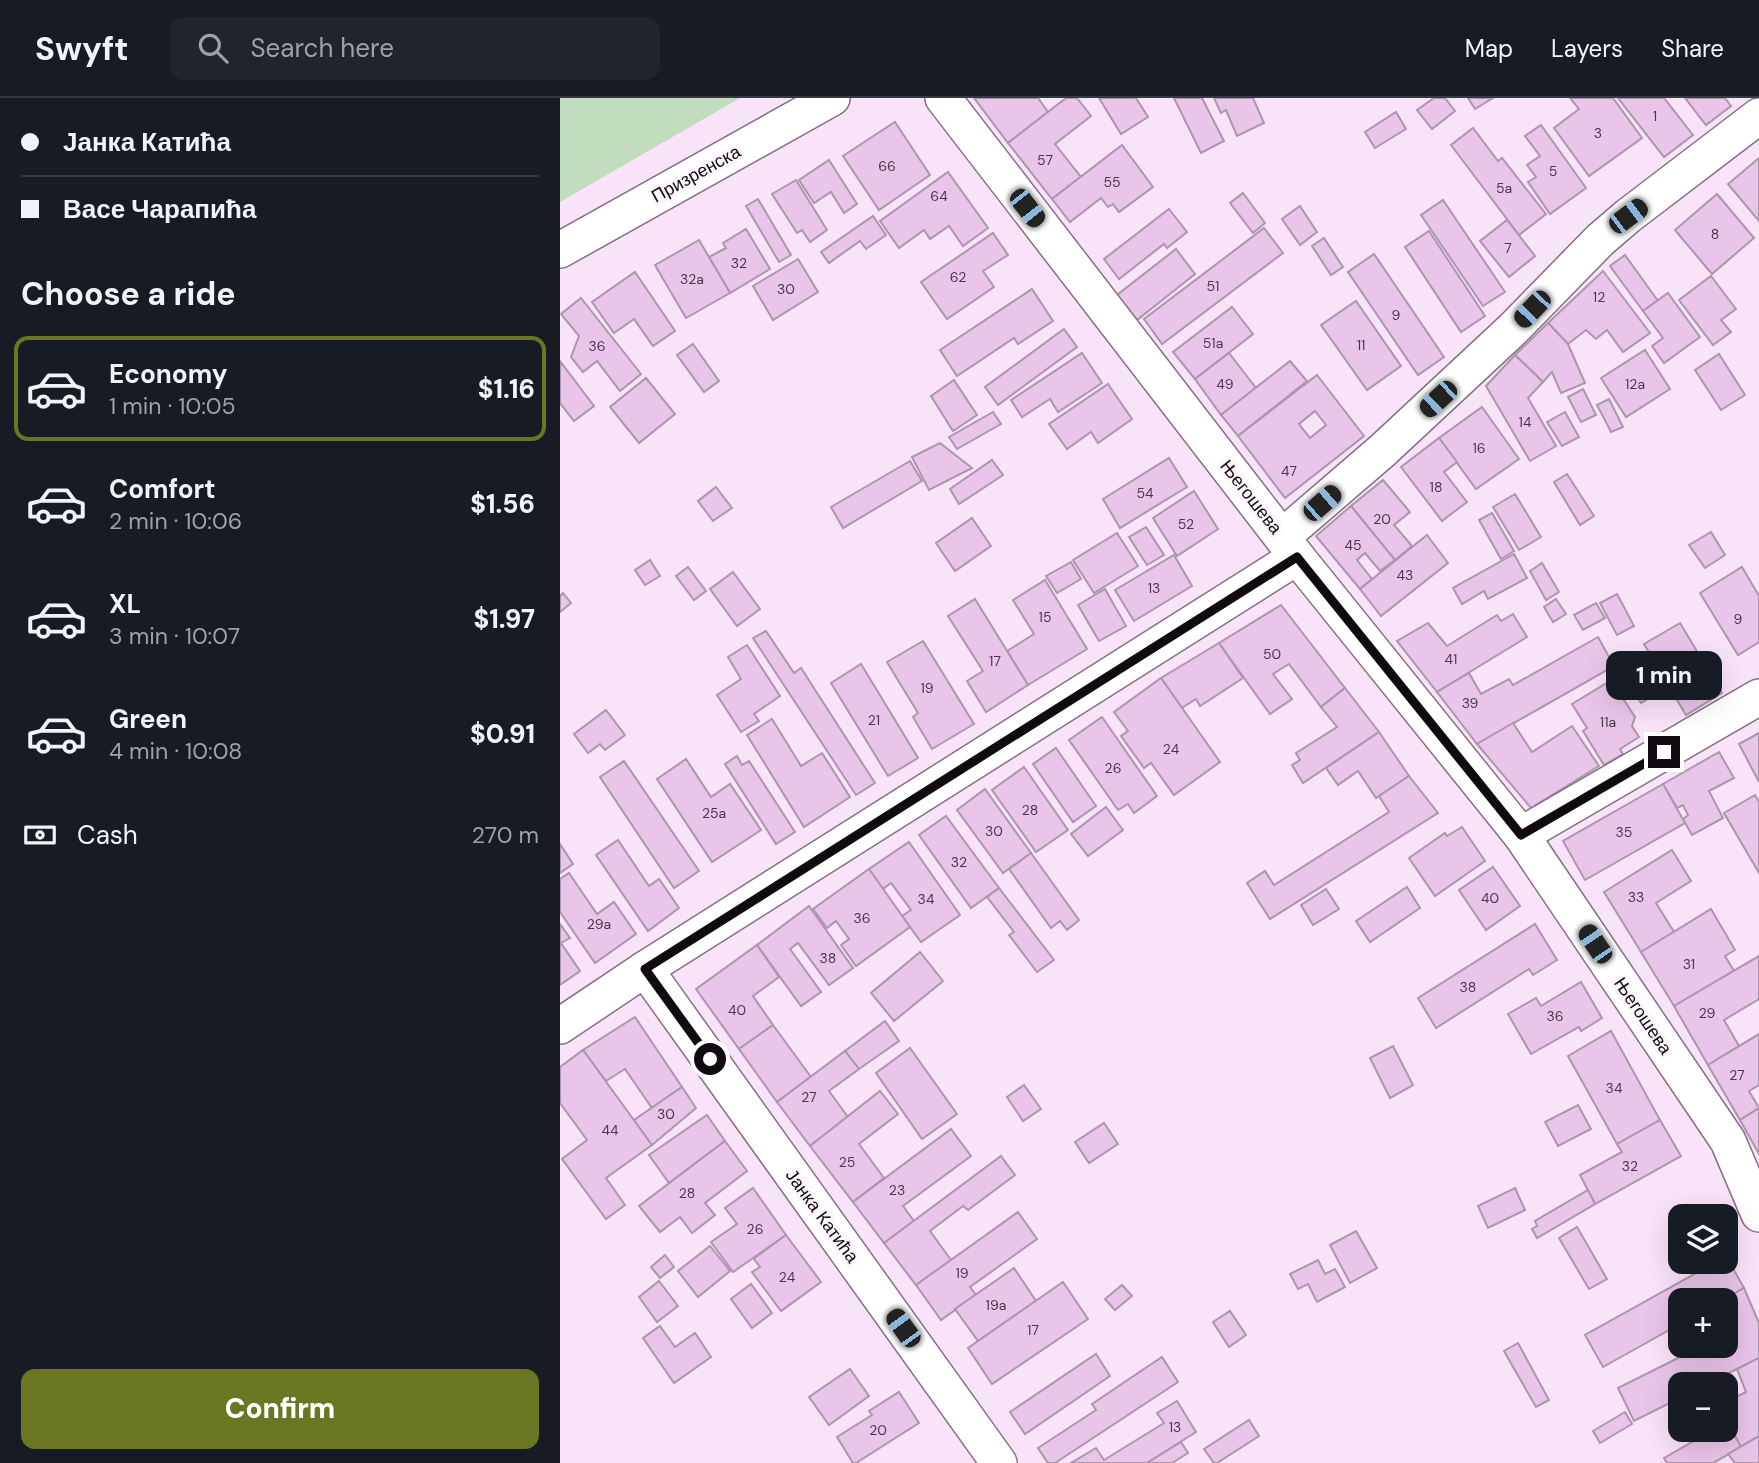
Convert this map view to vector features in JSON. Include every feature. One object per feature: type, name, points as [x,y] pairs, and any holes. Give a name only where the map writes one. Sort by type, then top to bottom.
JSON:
[{"type":"street","name":"Призренска","points":[[560,250],[832,98]]},
{"type":"street","name":"Његошева","points":[[943,98],[1289,547],[1521,835],[1728,1141],[1759,1214]]},
{"type":"street","points":[[560,1026],[1289,547],[1382,451],[1513,329],[1600,240],[1759,116]]},
{"type":"street","points":[[1521,835],[1759,697]]},
{"type":"street","name":"Јанка Катића","points":[[645,969],[999,1463]]},
{"type":"green space","points":[[560,98],[740,98],[560,202]]},
{"type":"building","points":[[974,98],[1038,98],[1048,112],[1008,143]]},
{"type":"building","points":[[1066,98],[1077,98],[1091,116],[1055,144],[1081,177],[1052,199],[1008,143]]},
{"type":"building","points":[[1099,98],[1136,98],[1148,117],[1121,134]]},
{"type":"building","points":[[1174,98],[1202,98],[1224,141],[1201,153]]},
{"type":"building","points":[[1214,98],[1253,98],[1264,123],[1237,136],[1226,110],[1221,113]]},
{"type":"building","points":[[1434,98],[1445,98],[1455,111],[1432,129],[1417,110]]},
{"type":"building","points":[[1468,98],[1493,98],[1475,109]]},
{"type":"building","points":[[1570,98],[1613,98],[1642,138],[1589,176],[1554,128],[1579,109]]},
{"type":"building","points":[[1618,98],[1664,98],[1693,135],[1664,157]]},
{"type":"building","points":[[1685,98],[1725,98],[1731,106],[1706,125]]},
{"type":"building","points":[[1396,112],[1406,129],[1375,148],[1365,132]]},
{"type":"building","points":[[895,122],[930,175],[879,210],[843,156]]},
{"type":"building","points":[[1541,125],[1586,188],[1550,214],[1528,182],[1536,177],[1527,165],[1540,156],[1525,136]]},
{"type":"building","points":[[1473,128],[1498,161],[1502,158],[1546,214],[1519,235],[1451,145]]},
{"type":"building","points":[[1122,145],[1153,187],[1119,212],[1113,204],[1108,207],[1101,198],[1070,222],[1052,199]]},
{"type":"building","points":[[1759,158],[1759,221],[1728,184]]},
{"type":"building","points":[[829,160],[857,204],[844,213],[831,192],[814,203],[799,180]]},
{"type":"building","points":[[948,172],[988,228],[963,246],[949,226],[930,239],[924,230],[899,248],[880,221]]},
{"type":"building","points":[[796,180],[827,230],[810,242],[802,230],[797,233],[772,194]]},
{"type":"building","points":[[1243,193],[1265,223],[1253,233],[1230,203]]},
{"type":"building","points":[[1717,194],[1754,238],[1712,274],[1675,230]]},
{"type":"building","points":[[758,199],[791,255],[779,262],[746,206]]},
{"type":"building","points":[[1443,200],[1505,292],[1483,306],[1421,215]]},
{"type":"building","points":[[1300,206],[1317,232],[1300,245],[1282,219]]},
{"type":"building","points":[[1169,209],[1187,232],[1167,248],[1164,244],[1119,279],[1104,259]]},
{"type":"building","points":[[873,216],[886,235],[866,249],[860,241],[829,263],[821,252]]},
{"type":"building","points":[[1507,220],[1535,256],[1509,277],[1480,241]]},
{"type":"building","points":[[1264,228],[1283,253],[1162,344],[1144,319]]},
{"type":"building","points":[[746,229],[770,269],[730,293],[709,257],[726,248],[723,243]]},
{"type":"building","points":[[1429,231],[1485,316],[1461,332],[1405,247]]},
{"type":"building","points":[[993,233],[1008,255],[983,271],[994,287],[947,319],[921,282]]},
{"type":"building","points":[[1324,238],[1343,267],[1331,275],[1312,246]]},
{"type":"building","points":[[699,240],[730,293],[686,318],[655,265]]},
{"type":"building","points":[[1176,249],[1195,274],[1137,320],[1117,295]]},
{"type":"building","points":[[1374,254],[1444,357],[1418,375],[1348,272]]},
{"type":"building","points":[[1625,255],[1658,301],[1643,311],[1610,266]]},
{"type":"building","points":[[798,259],[818,292],[773,320],[753,286]]},
{"type":"building","points":[[1603,271],[1650,333],[1623,352],[1607,330],[1596,339],[1586,330],[1568,344],[1548,323]]},
{"type":"building","points":[[635,272],[675,331],[653,346],[634,319],[614,333],[592,302]]},
{"type":"building","points":[[1711,276],[1736,309],[1721,320],[1731,332],[1713,345],[1679,300]]},
{"type":"building","points":[[1032,289],[1053,321],[1018,344],[1014,338],[957,376],[940,350]]},
{"type":"building","points":[[1668,293],[1700,337],[1664,363],[1652,346],[1663,338],[1643,311]]},
{"type":"building","points":[[581,298],[641,374],[620,391],[597,361],[583,372],[571,357],[579,336],[561,314]]},
{"type":"building","points":[[1356,301],[1401,366],[1367,390],[1321,325]]},
{"type":"building","points":[[1232,307],[1253,334],[1195,379],[1173,352]]},
{"type":"building","points":[[1548,323],[1568,344],[1585,383],[1561,393],[1552,372],[1543,382],[1515,355]]},
{"type":"building","points":[[1064,329],[1077,347],[998,405],[985,387]]},
{"type":"building","points":[[693,344],[719,381],[704,392],[677,355]]},
{"type":"building","points":[[1645,350],[1670,389],[1626,417],[1601,378]]},
{"type":"building","points":[[1082,353],[1102,383],[1058,412],[1050,399],[1022,417],[1011,400]]},
{"type":"building","points":[[1229,353],[1256,388],[1221,415],[1195,379]]},
{"type":"building","points":[[1719,354],[1745,395],[1721,410],[1695,370]]},
{"type":"building","points":[[1515,355],[1543,382],[1528,398],[1556,446],[1530,461],[1486,386]]},
{"type":"building","points":[[560,361],[594,406],[574,421],[560,403]]},
{"type":"building","points":[[1290,361],[1307,381],[1238,436],[1221,415]]},
{"type":"building","points":[[1317,375],[1364,436],[1285,498],[1238,436]],"holes":[[[1315,411],[1326,425],[1310,438],[1299,424]]]},
{"type":"building","points":[[646,378],[675,414],[639,443],[610,407]]},
{"type":"building","points":[[954,380],[977,415],[953,431],[931,396]]},
{"type":"building","points":[[1108,384],[1132,419],[1098,443],[1091,432],[1067,449],[1049,424]]},
{"type":"building","points":[[1583,389],[1596,415],[1581,422],[1568,397]]},
{"type":"building","points":[[1609,399],[1623,427],[1611,432],[1597,405]]},
{"type":"building","points":[[1482,407],[1519,459],[1476,489],[1439,438]]},
{"type":"building","points":[[993,412],[1001,424],[957,449],[949,437]]},
{"type":"building","points":[[1565,412],[1579,437],[1562,446],[1547,422]]},
{"type":"building","points":[[1439,438],[1457,462],[1444,472],[1467,502],[1442,521],[1401,467]]},
{"type":"building","points":[[940,443],[972,468],[929,490],[912,457]]},
{"type":"building","points":[[1169,458],[1187,487],[1120,528],[1103,499]]},
{"type":"building","points":[[992,460],[1003,475],[959,504],[950,489]]},
{"type":"building","points":[[910,461],[922,481],[843,528],[831,507]]},
{"type":"building","points":[[1567,474],[1594,516],[1580,525],[1554,482]]},
{"type":"building","points":[[1383,480],[1410,512],[1394,525],[1412,546],[1395,560],[1351,506]]},
{"type":"building","points":[[716,487],[732,508],[713,521],[698,501]]},
{"type":"building","points":[[1194,491],[1218,529],[1177,556],[1153,518]]},
{"type":"building","points":[[1515,494],[1541,537],[1519,550],[1493,507]]},
{"type":"building","points":[[1351,506],[1395,560],[1380,571],[1365,553],[1357,560],[1372,579],[1360,589],[1316,536]]},
{"type":"building","points":[[1492,513],[1514,551],[1501,559],[1479,520]]},
{"type":"building","points":[[972,518],[991,546],[955,571],[936,543]]},
{"type":"building","points":[[1146,527],[1164,555],[1147,565],[1129,537]]},
{"type":"building","points":[[1711,532],[1725,555],[1705,568],[1689,545]]},
{"type":"building","points":[[1117,533],[1138,566],[1094,593],[1073,560]]},
{"type":"building","points":[[1427,535],[1448,563],[1381,616],[1360,589]]},
{"type":"building","points":[[1514,554],[1527,578],[1488,599],[1484,591],[1462,604],[1453,588]]},
{"type":"building","points":[[1174,555],[1192,586],[1134,621],[1115,590]]},
{"type":"building","points":[[650,560],[660,576],[645,585],[635,570]]},
{"type":"building","points":[[1071,562],[1081,579],[1057,593],[1046,576]]},
{"type":"building","points":[[1542,563],[1559,592],[1546,600],[1530,571]]},
{"type":"building","points":[[688,567],[706,591],[694,600],[676,576]]},
{"type":"building","points":[[1742,567],[1759,596],[1759,642],[1738,655],[1700,593]]},
{"type":"building","points":[[733,572],[760,609],[737,626],[710,589]]},
{"type":"building","points":[[1045,580],[1087,649],[1028,685],[1007,651],[1034,634],[1013,600]]},
{"type":"building","points":[[1105,589],[1126,626],[1099,641],[1078,605]]},
{"type":"building","points":[[563,593],[571,603],[560,612],[560,596]]},
{"type":"building","points":[[1617,594],[1634,626],[1617,635],[1600,603]]},
{"type":"building","points":[[975,599],[1028,685],[986,712],[967,681],[983,671],[948,616]]},
{"type":"building","points":[[1556,599],[1566,614],[1553,622],[1544,607]]},
{"type":"building","points":[[1596,603],[1605,618],[1583,630],[1574,615]]},
{"type":"building","points":[[1281,605],[1345,688],[1321,707],[1289,664],[1273,674],[1292,699],[1270,714],[1219,643]]},
{"type":"building","points":[[1513,614],[1527,637],[1437,692],[1397,641],[1428,623],[1447,646],[1497,615],[1501,621]]},
{"type":"building","points":[[1680,623],[1722,693],[1686,715],[1644,644]]},
{"type":"building","points":[[766,631],[794,673],[801,668],[875,783],[856,795],[753,638]]},
{"type":"building","points":[[1598,637],[1614,666],[1477,744],[1437,692],[1469,673],[1481,694],[1509,679],[1513,685]]},
{"type":"building","points":[[923,641],[974,724],[932,749],[913,717],[918,713],[887,662]]},
{"type":"building","points":[[1219,643],[1243,678],[1200,706],[1196,699],[1182,708],[1161,678]]},
{"type":"building","points":[[747,645],[780,696],[754,714],[759,721],[741,732],[717,695],[741,679],[728,657]]},
{"type":"building","points":[[1646,657],[1665,688],[1641,703],[1622,671]]},
{"type":"building","points":[[861,664],[918,758],[888,776],[831,683]]},
{"type":"building","points":[[1161,678],[1220,762],[1174,795],[1151,763],[1144,768],[1121,736],[1128,731],[1114,712]]},
{"type":"building","points":[[1613,683],[1635,717],[1632,726],[1639,737],[1620,749],[1623,754],[1604,765],[1583,731],[1587,728],[1572,704],[1605,684]]},
{"type":"building","points":[[1345,688],[1379,732],[1303,783],[1292,765],[1300,760],[1296,753],[1337,727],[1321,707]]},
{"type":"building","points":[[606,710],[625,735],[605,750],[600,744],[588,753],[574,734]]},
{"type":"building","points":[[1102,717],[1157,796],[1134,813],[1128,804],[1118,810],[1069,740]]},
{"type":"building","points":[[772,719],[801,766],[822,753],[850,797],[804,827],[747,735]]},
{"type":"building","points":[[1513,723],[1532,752],[1572,726],[1599,766],[1531,808],[1477,744]]},
{"type":"building","points":[[1379,732],[1409,776],[1376,798],[1358,771],[1338,785],[1326,768]]},
{"type":"building","points":[[1759,733],[1759,782],[1739,744]]},
{"type":"building","points":[[1056,748],[1096,806],[1073,822],[1033,764]]},
{"type":"building","points":[[1719,752],[1734,778],[1709,791],[1723,818],[1692,835],[1683,819],[1688,815],[1683,805],[1677,808],[1663,784]]},
{"type":"building","points":[[737,756],[742,765],[749,761],[795,832],[776,844],[725,764]]},
{"type":"building","points":[[686,759],[711,797],[730,784],[761,830],[712,862],[657,779]]},
{"type":"building","points":[[624,761],[699,871],[674,888],[600,777]]},
{"type":"building","points":[[1024,767],[1068,830],[1036,852],[992,790]]},
{"type":"building","points":[[1409,776],[1438,813],[1270,919],[1247,883],[1265,871],[1274,885],[1389,812],[1379,796]]},
{"type":"building","points":[[1663,784],[1685,823],[1585,880],[1563,841]]},
{"type":"building","points":[[985,789],[1031,853],[1003,873],[957,810]]},
{"type":"building","points":[[1755,795],[1759,802],[1759,873],[1724,813]]},
{"type":"building","points":[[1106,807],[1123,830],[1088,856],[1071,834]]},
{"type":"building","points":[[946,816],[999,888],[971,908],[919,835]]},
{"type":"building","points":[[1462,827],[1485,861],[1435,896],[1409,858],[1445,833],[1447,836]]},
{"type":"building","points":[[618,840],[649,886],[659,879],[679,908],[648,931],[596,855]]},
{"type":"building","points":[[909,842],[960,915],[921,942],[902,916],[911,910],[891,883],[883,889],[869,869]]},
{"type":"building","points":[[560,844],[573,864],[560,873]]},
{"type":"building","points":[[1672,850],[1691,881],[1656,903],[1674,932],[1641,952],[1604,892]]},
{"type":"building","points":[[1031,853],[1079,920],[1067,930],[1060,921],[1051,928],[1009,869]]},
{"type":"building","points":[[1493,867],[1520,906],[1486,930],[1459,890]]},
{"type":"building","points":[[869,869],[910,927],[856,966],[841,945],[849,939],[836,921],[827,928],[813,909]]},
{"type":"building","points":[[569,873],[597,914],[614,902],[636,934],[595,963],[560,912],[560,879]]},
{"type":"building","points":[[1407,887],[1420,908],[1370,942],[1356,921]]},
{"type":"building","points":[[999,888],[1054,960],[1037,972],[1009,935],[1014,932],[987,897]]},
{"type":"building","points":[[1326,889],[1339,909],[1313,925],[1301,905]]},
{"type":"building","points":[[809,906],[853,968],[829,985],[798,943],[790,949],[821,992],[801,1006],[757,945]]},
{"type":"building","points":[[1711,909],[1735,950],[1725,956],[1734,971],[1674,1006],[1641,952]]},
{"type":"building","points":[[560,924],[570,938],[561,943],[580,971],[560,985]]},
{"type":"building","points":[[1535,924],[1557,960],[1533,975],[1529,969],[1436,1028],[1418,998]]},
{"type":"building","points":[[757,945],[779,977],[753,996],[773,1025],[739,1049],[696,989]]},
{"type":"building","points":[[920,952],[943,981],[894,1021],[871,993]]},
{"type":"building","points":[[1759,956],[1759,999],[1724,1020],[1739,1046],[1708,1065],[1674,1006]]},
{"type":"building","points":[[1581,982],[1602,1018],[1581,1031],[1579,1027],[1531,1054],[1508,1014],[1536,998],[1541,1006]]},
{"type":"building","points":[[635,1017],[682,1087],[652,1108],[625,1069],[606,1081],[583,1050]]},
{"type":"building","points":[[885,1021],[899,1041],[859,1069],[845,1051]]},
{"type":"building","points":[[773,1025],[811,1077],[777,1102],[739,1049]]},
{"type":"building","points":[[1611,1031],[1660,1120],[1617,1144],[1568,1056]]},
{"type":"building","points":[[1759,1034],[1759,1085],[1749,1091],[1759,1108],[1740,1120],[1708,1065]]},
{"type":"building","points":[[1393,1046],[1413,1085],[1390,1098],[1370,1058]]},
{"type":"building","points":[[910,1048],[957,1114],[922,1139],[876,1073]]},
{"type":"building","points":[[583,1050],[652,1145],[606,1178],[625,1205],[606,1219],[562,1159],[587,1140],[560,1103],[560,1067]]},
{"type":"building","points":[[845,1051],[859,1069],[829,1091],[848,1117],[810,1146],[777,1102]]},
{"type":"building","points":[[1024,1085],[1041,1109],[1023,1121],[1007,1097]]},
{"type":"building","points":[[682,1087],[696,1108],[652,1145],[634,1120]]},
{"type":"building","points":[[880,1091],[898,1114],[859,1144],[884,1178],[853,1202],[810,1146]]},
{"type":"building","points":[[1578,1105],[1591,1129],[1558,1146],[1545,1122]]},
{"type":"building","points":[[1759,1108],[1759,1154],[1740,1120]]},
{"type":"building","points":[[707,1115],[725,1141],[669,1183],[649,1155]]},
{"type":"building","points":[[1660,1120],[1681,1156],[1595,1204],[1580,1175],[1622,1152],[1617,1144]]},
{"type":"building","points":[[1104,1123],[1118,1144],[1089,1163],[1075,1142]]},
{"type":"building","points":[[951,1129],[971,1156],[903,1206],[914,1221],[884,1243],[853,1202]]},
{"type":"building","points":[[725,1141],[747,1171],[705,1203],[715,1215],[692,1233],[680,1217],[660,1232],[639,1206]]},
{"type":"building","points":[[1001,1156],[1015,1175],[968,1210],[963,1206],[930,1231],[951,1260],[916,1285],[884,1243]]},
{"type":"building","points":[[753,1188],[786,1235],[733,1272],[711,1242],[737,1224],[725,1208]]},
{"type":"building","points":[[1515,1188],[1525,1210],[1488,1228],[1478,1206]]},
{"type":"building","points":[[1588,1190],[1595,1204],[1537,1238],[1532,1229],[1537,1226],[1535,1221]]},
{"type":"building","points":[[1018,1212],[1037,1239],[970,1287],[976,1295],[941,1320],[916,1285]]},
{"type":"building","points":[[1577,1227],[1607,1279],[1589,1289],[1559,1238]]},
{"type":"building","points":[[1356,1231],[1377,1268],[1350,1283],[1330,1245]]},
{"type":"building","points":[[786,1235],[821,1282],[781,1311],[752,1272],[760,1267],[754,1259]]},
{"type":"building","points":[[710,1246],[730,1271],[698,1297],[678,1271]]},
{"type":"building","points":[[665,1255],[674,1267],[660,1278],[651,1267]]},
{"type":"building","points":[[1318,1260],[1325,1274],[1335,1269],[1345,1287],[1317,1302],[1308,1284],[1298,1289],[1290,1274]]},
{"type":"building","points":[[1014,1268],[1036,1301],[978,1341],[955,1309]]},
{"type":"building","points":[[1694,1274],[1736,1274],[1744,1288],[1738,1291],[1738,1288],[1669,1288]]},
{"type":"building","points":[[659,1281],[678,1306],[657,1322],[639,1297]]},
{"type":"building","points":[[1063,1282],[1088,1319],[992,1384],[968,1348]]},
{"type":"building","points":[[751,1284],[772,1313],[752,1328],[731,1299]]},
{"type":"building","points":[[1122,1285],[1132,1296],[1115,1310],[1105,1299]]},
{"type":"building","points":[[1744,1288],[1759,1323],[1759,1358],[1731,1372],[1668,1372],[1668,1404],[1634,1421],[1618,1388],[1678,1358],[1738,1358],[1738,1291]]},
{"type":"building","points":[[1668,1289],[1668,1331],[1603,1367],[1585,1335]]},
{"type":"building","points":[[1230,1311],[1246,1335],[1229,1347],[1213,1322]]},
{"type":"building","points":[[660,1326],[675,1347],[695,1333],[711,1357],[674,1383],[643,1338]]},
{"type":"building","points":[[1518,1343],[1549,1400],[1536,1407],[1504,1351]]},
{"type":"building","points":[[1096,1354],[1110,1376],[1025,1434],[1010,1412]]},
{"type":"building","points":[[1162,1357],[1178,1382],[1055,1463],[1048,1463],[1038,1448],[1096,1410],[1092,1404]]},
{"type":"building","points":[[1759,1358],[1759,1436],[1741,1447],[1738,1442],[1738,1396],[1746,1392],[1737,1369]]},
{"type":"building","points":[[850,1369],[869,1396],[829,1425],[809,1397]]},
{"type":"building","points":[[899,1392],[919,1423],[853,1463],[837,1437],[872,1415],[869,1411]]},
{"type":"building","points":[[1177,1401],[1196,1432],[1147,1463],[1071,1463],[1096,1448],[1104,1460],[1164,1423],[1157,1413]]},
{"type":"building","points":[[1625,1412],[1632,1424],[1600,1443],[1593,1431]]},
{"type":"building","points":[[1249,1420],[1259,1436],[1214,1463],[1204,1449]]},
{"type":"building","points":[[1759,1436],[1759,1463],[1735,1463],[1728,1454]]},
{"type":"building","points":[[1181,1442],[1188,1453],[1172,1463],[1147,1463]]},
{"type":"building","points":[[1692,1442],[1738,1442],[1741,1447],[1713,1463],[1667,1463],[1664,1458]]},
{"type":"route","points":[[710,1059],[645,969],[1297,557],[1521,835],[1664,752]]}]
